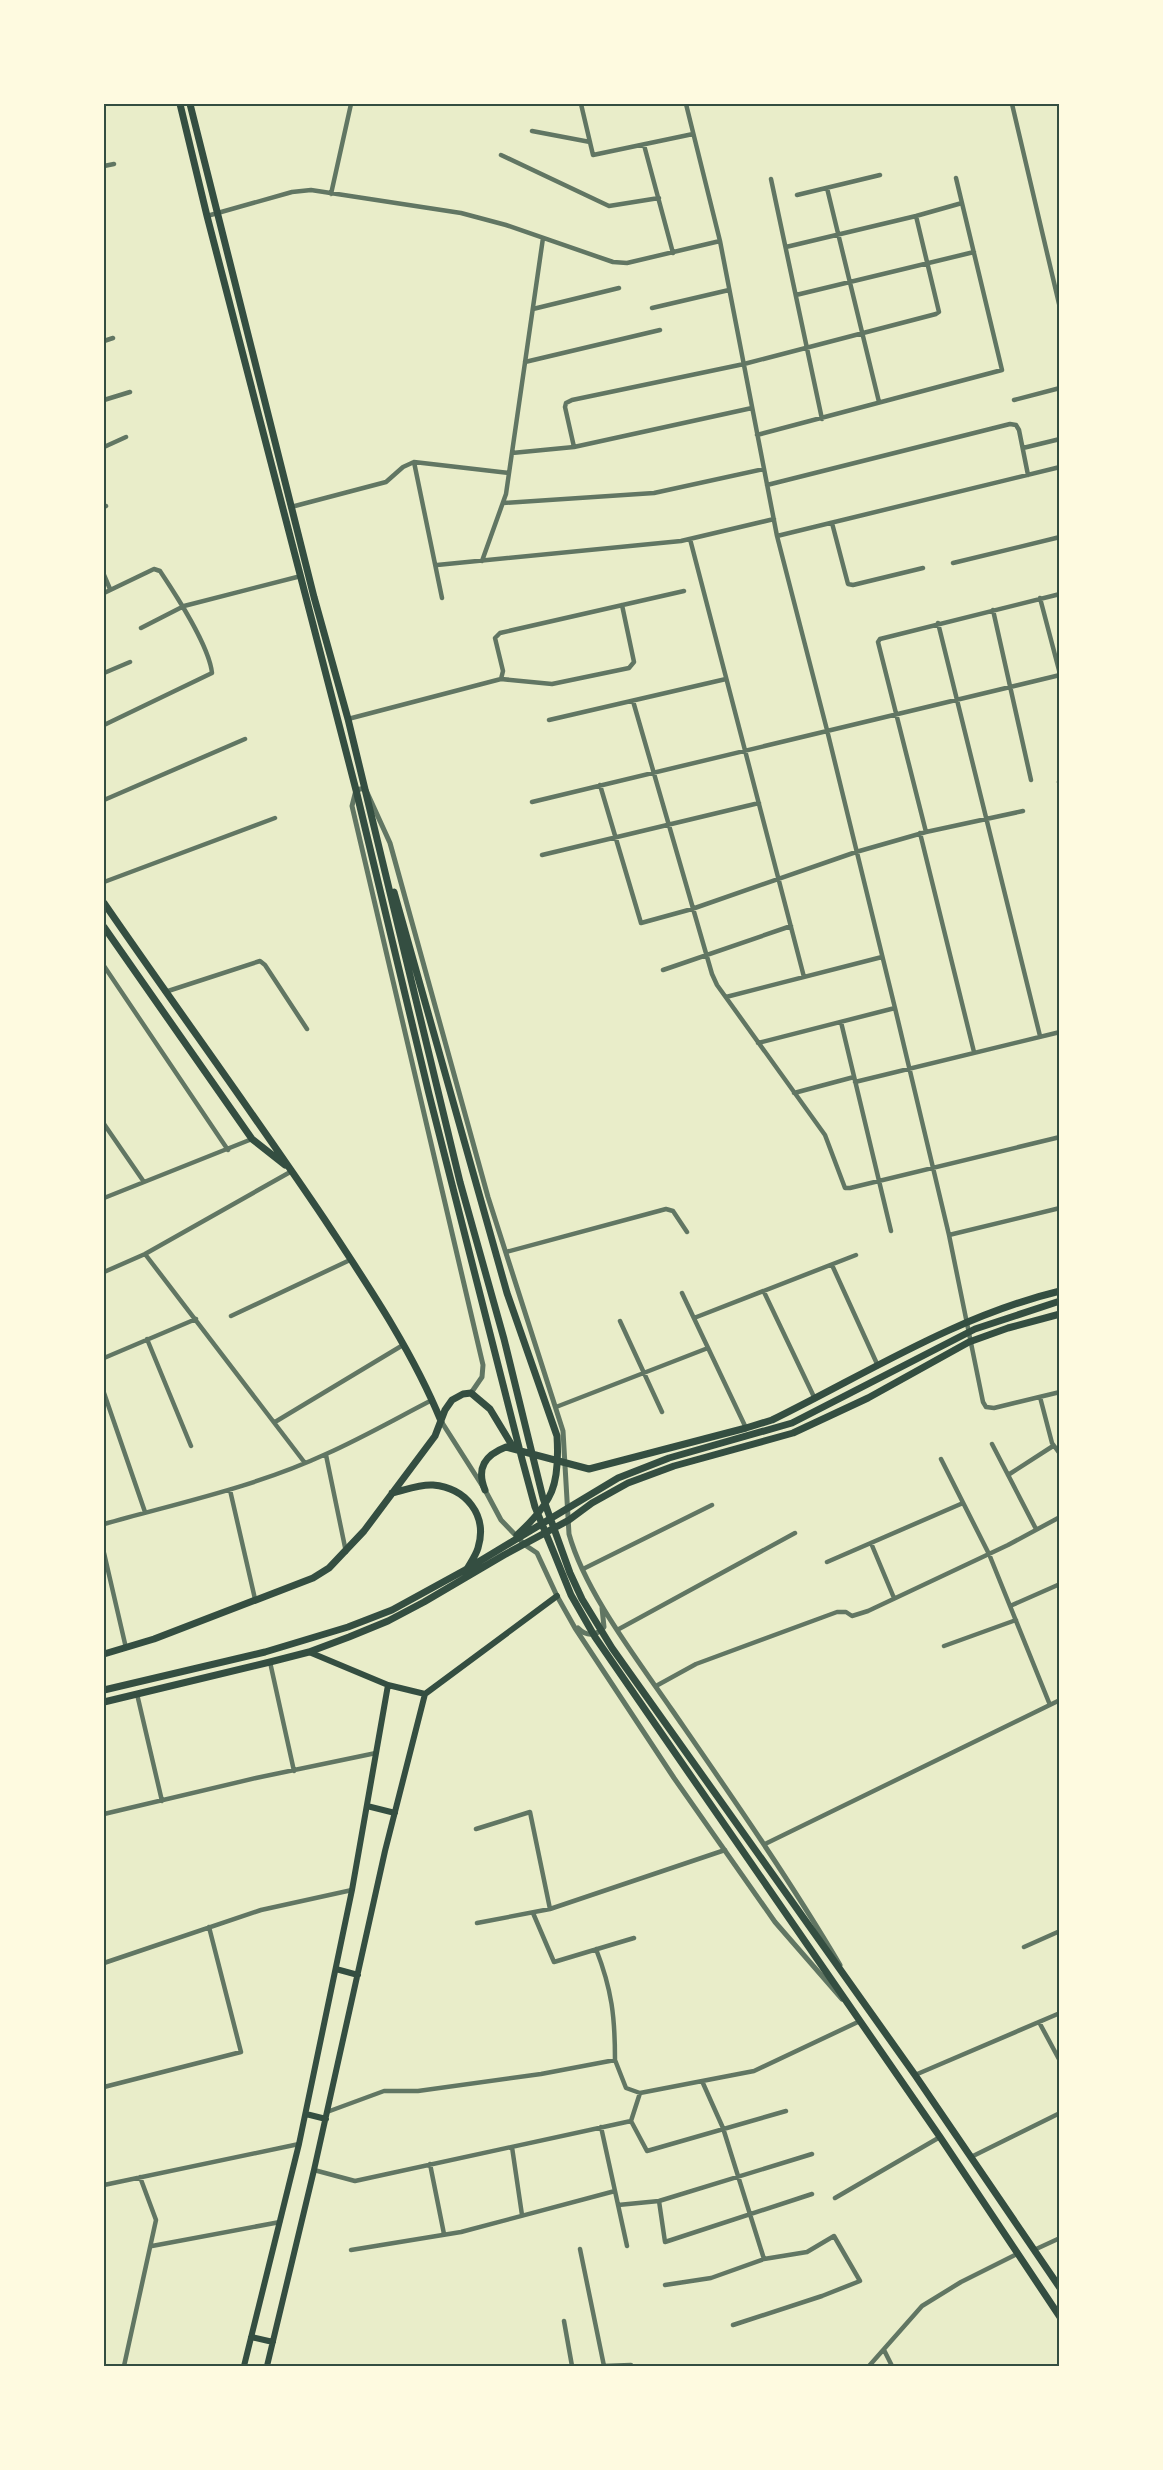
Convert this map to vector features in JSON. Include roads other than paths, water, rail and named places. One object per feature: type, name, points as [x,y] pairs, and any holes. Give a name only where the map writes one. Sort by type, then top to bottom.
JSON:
[{"type":"main road","points":[[180,104],[356,790],[422,1068],[535,1507],[571,1595],[595,1637],[940,2137],[1059,2317]]},
{"type":"main road","points":[[190,104],[291,507],[348,719],[439,1100],[504,1339],[543,1498],[570,1573],[582,1599],[612,1648],[868,2012],[915,2075],[1059,2288]]},
{"type":"main road","points":[[376,835],[398,905],[507,1293],[557,1436],[559,1460],[551,1495],[541,1512],[507,1545]]},
{"type":"main road","points":[[104,903],[292,1171],[350,1260],[403,1345],[441,1421]]},
{"type":"main road","points":[[104,927],[252,1139],[292,1171]]},
{"type":"main road","points":[[485,1490],[481,1480],[484,1460],[497,1450],[506,1447],[513,1448],[589,1469],[608,1466],[746,1428],[772,1420],[967,1321],[1019,1301],[1059,1291]]},
{"type":"main road","points":[[104,1690],[265,1652],[348,1627],[392,1610],[626,1474],[669,1458],[792,1423],[975,1329],[1059,1301]]},
{"type":"main road","points":[[104,1702],[309,1652],[388,1621],[525,1545],[602,1497],[652,1473],[753,1446],[814,1424],[868,1398],[969,1342],[1059,1314]]},
{"type":"main road","points":[[104,1654],[126,1648],[313,1578],[329,1569],[346,1552],[435,1436],[452,1400],[463,1394],[471,1394],[490,1409],[513,1448]]},
{"type":"main road","points":[[392,1494],[432,1484],[462,1493],[472,1504],[477,1517],[479,1546],[461,1580]]},
{"type":"main road","points":[[267,2367],[327,2116],[395,1813],[425,1694],[557,1596]]},
{"type":"main road","points":[[309,1652],[388,1685],[425,1694]]},
{"type":"main road","points":[[244,2367],[306,2114],[352,1890],[388,1685]]},
{"type":"main road","points":[[367,1806],[395,1813]]},
{"type":"main road","points":[[336,1969],[358,1975]]},
{"type":"main road","points":[[306,2114],[327,2116]]},
{"type":"main road","points":[[251,2337],[273,2342]]},
{"type":"street","points":[[331,195],[351,104]]},
{"type":"street","points":[[581,104],[590,142],[594,155],[597,156],[693,134]]},
{"type":"street","points":[[686,104],[720,241],[777,536],[827,730],[949,1235],[983,1402],[987,1407],[994,1408],[1059,1392]]},
{"type":"street","points":[[1012,104],[1059,308]]},
{"type":"street","points":[[532,131],[590,142]]},
{"type":"street","points":[[644,145],[673,253]]},
{"type":"street","points":[[501,155],[609,206],[658,198]]},
{"type":"street","points":[[104,166],[114,164]]},
{"type":"street","points":[[796,195],[880,175]]},
{"type":"street","points":[[757,435],[1002,370],[956,178]]},
{"type":"street","points":[[771,179],[822,419]]},
{"type":"street","points":[[827,188],[879,402]]},
{"type":"street","points":[[207,216],[292,192],[312,190],[331,195],[461,213],[506,225],[598,258],[627,263],[720,241]]},
{"type":"street","points":[[786,247],[962,203]]},
{"type":"street","points":[[574,447],[565,407],[566,403],[572,400],[744,364],[939,312],[916,216]]},
{"type":"street","points":[[482,561],[503,503],[509,473],[543,238]]},
{"type":"street","points":[[796,295],[974,252]]},
{"type":"street","points":[[533,309],[619,288]]},
{"type":"street","points":[[652,308],[729,290]]},
{"type":"street","points":[[525,362],[660,330]]},
{"type":"street","points":[[104,341],[113,338]]},
{"type":"street","points":[[1014,400],[1059,388]]},
{"type":"street","points":[[104,400],[130,392]]},
{"type":"street","points":[[512,453],[574,447],[752,408]]},
{"type":"street","points":[[767,485],[1010,424],[1016,425],[1019,430],[1029,475]]},
{"type":"street","points":[[104,447],[126,437]]},
{"type":"street","points":[[1023,448],[1059,439]]},
{"type":"street","points":[[291,507],[386,482],[403,467],[414,462],[509,473]]},
{"type":"street","points":[[414,462],[442,598]]},
{"type":"street","points":[[777,536],[1059,467]]},
{"type":"street","points":[[503,503],[654,493],[764,469]]},
{"type":"street","points":[[437,565],[690,539],[774,519]]},
{"type":"street","points":[[832,523],[848,584],[853,585],[923,568]]},
{"type":"street","points":[[953,564],[1059,537]]},
{"type":"street","points":[[690,539],[804,977]]},
{"type":"street","points":[[104,593],[157,569],[184,606],[212,673],[104,725]]},
{"type":"street","points":[[104,575],[110,589]]},
{"type":"street","points":[[141,628],[184,606],[300,576]]},
{"type":"street","points":[[501,679],[503,670],[495,638],[497,634],[684,591]]},
{"type":"street","points":[[926,832],[878,642],[884,637],[1059,594]]},
{"type":"street","points":[[532,802],[1059,675],[1040,598]]},
{"type":"street","points":[[348,719],[501,679],[552,684],[629,668],[634,662],[622,605]]},
{"type":"street","points":[[993,610],[1031,780]]},
{"type":"street","points":[[938,623],[1040,1036]]},
{"type":"street","points":[[104,673],[130,662]]},
{"type":"street","points":[[549,720],[726,679]]},
{"type":"street","points":[[633,701],[712,974],[758,1043],[825,1135],[845,1188],[1059,1137]]},
{"type":"street","points":[[104,800],[245,739]]},
{"type":"street","points":[[600,785],[641,923],[692,909],[856,852],[920,833],[1023,811]]},
{"type":"street","points":[[471,1394],[482,1377],[483,1365],[352,806],[356,790],[365,788],[390,843],[476,1153],[563,1431],[568,1520],[573,1547],[601,1604],[801,1897],[868,2012]]},
{"type":"street","points":[[542,855],[759,803]]},
{"type":"street","points":[[104,882],[275,818]]},
{"type":"street","points":[[920,833],[974,1052]]},
{"type":"street","points":[[663,970],[791,926]]},
{"type":"street","points":[[726,997],[882,957]]},
{"type":"street","points":[[165,992],[260,961],[266,965],[307,1029]]},
{"type":"street","points":[[104,966],[228,1150]]},
{"type":"street","points":[[758,1043],[895,1008]]},
{"type":"street","points":[[840,1022],[891,1230]]},
{"type":"street","points":[[794,1093],[908,1069],[1059,1032]]},
{"type":"street","points":[[104,1124],[144,1182]]},
{"type":"street","points":[[104,1198],[252,1139]]},
{"type":"street","points":[[104,1272],[145,1254],[292,1171]]},
{"type":"street","points":[[949,1235],[1059,1208]]},
{"type":"street","points":[[506,1252],[666,1209],[673,1211],[687,1232]]},
{"type":"street","points":[[145,1254],[305,1463]]},
{"type":"street","points":[[694,1318],[856,1255]]},
{"type":"street","points":[[231,1316],[350,1260]]},
{"type":"street","points":[[832,1265],[878,1366]]},
{"type":"street","points":[[764,1292],[815,1399]]},
{"type":"street","points":[[682,1293],[746,1428]]},
{"type":"street","points":[[104,1358],[196,1319]]},
{"type":"street","points":[[620,1321],[662,1412]]},
{"type":"street","points":[[147,1339],[191,1446]]},
{"type":"street","points":[[274,1422],[403,1345]]},
{"type":"street","points":[[556,1407],[708,1348]]},
{"type":"street","points":[[104,1393],[145,1512]]},
{"type":"street","points":[[1040,1397],[1053,1446],[1059,1454]]},
{"type":"street","points":[[104,1524],[230,1490],[305,1463],[326,1455],[432,1400]]},
{"type":"street","points":[[441,1421],[485,1490],[501,1520],[525,1545],[537,1553],[571,1620],[674,1778],[775,1922],[860,2021],[754,2071],[640,2093],[626,2088],[615,2060],[615,2022],[609,1982],[596,1949]]},
{"type":"street","points":[[992,1444],[1036,1529]]},
{"type":"street","points":[[1008,1475],[1053,1446]]},
{"type":"street","points":[[326,1455],[346,1552]]},
{"type":"street","points":[[941,1459],[989,1554],[1050,1705]]},
{"type":"street","points":[[230,1490],[255,1599]]},
{"type":"street","points":[[827,1562],[963,1503]]},
{"type":"street","points":[[583,1569],[712,1505]]},
{"type":"street","points":[[656,1686],[696,1664],[837,1612],[846,1612],[852,1616],[989,1554],[1059,1517]]},
{"type":"street","points":[[619,1629],[795,1533]]},
{"type":"street","points":[[871,1543],[894,1598]]},
{"type":"street","points":[[104,1553],[126,1648]]},
{"type":"street","points":[[1010,1606],[1059,1584]]},
{"type":"street","points":[[571,1620],[581,1632],[590,1635],[598,1633],[604,1627],[601,1604]]},
{"type":"street","points":[[944,1646],[1016,1620]]},
{"type":"street","points":[[270,1662],[294,1771]]},
{"type":"street","points":[[137,1694],[162,1800]]},
{"type":"street","points":[[765,1844],[1059,1700]]},
{"type":"street","points":[[104,1814],[376,1753]]},
{"type":"street","points":[[476,1828],[530,1812],[550,1909]]},
{"type":"street","points":[[477,1923],[550,1909],[725,1850]]},
{"type":"street","points":[[104,1963],[261,1910],[352,1890]]},
{"type":"street","points":[[533,1913],[554,1962],[634,1938]]},
{"type":"street","points":[[104,2087],[241,2052],[210,1927]]},
{"type":"street","points":[[1024,1947],[1059,1931]]},
{"type":"street","points":[[915,2075],[1059,2013]]},
{"type":"street","points":[[1039,2022],[1059,2061]]},
{"type":"street","points":[[327,2116],[384,2091],[418,2091],[541,2074],[615,2060]]},
{"type":"street","points":[[702,2081],[723,2128],[764,2259]]},
{"type":"street","points":[[640,2093],[632,2121],[647,2151],[786,2111]]},
{"type":"street","points":[[971,2157],[1059,2113]]},
{"type":"street","points":[[314,2170],[355,2181],[632,2121]]},
{"type":"street","points":[[601,2127],[627,2246]]},
{"type":"street","points":[[835,2198],[940,2137]]},
{"type":"street","points":[[104,2185],[299,2144]]},
{"type":"street","points":[[512,2147],[522,2215]]},
{"type":"street","points":[[618,2205],[659,2201],[812,2154]]},
{"type":"street","points":[[430,2164],[444,2234]]},
{"type":"street","points":[[124,2367],[156,2220],[140,2177]]},
{"type":"street","points":[[351,2250],[444,2234],[615,2191]]},
{"type":"street","points":[[659,2201],[664,2242],[812,2194]]},
{"type":"street","points":[[152,2246],[280,2222]]},
{"type":"street","points":[[665,2285],[711,2278],[764,2259],[807,2252],[834,2236],[860,2281],[733,2325]]},
{"type":"street","points":[[1034,2250],[1059,2238]]},
{"type":"street","points":[[580,2249],[604,2366],[631,2365]]},
{"type":"street","points":[[869,2367],[921,2306],[1017,2254]]},
{"type":"street","points":[[564,2321],[572,2367]]},
{"type":"street","points":[[884,2350],[892,2367]]}]
